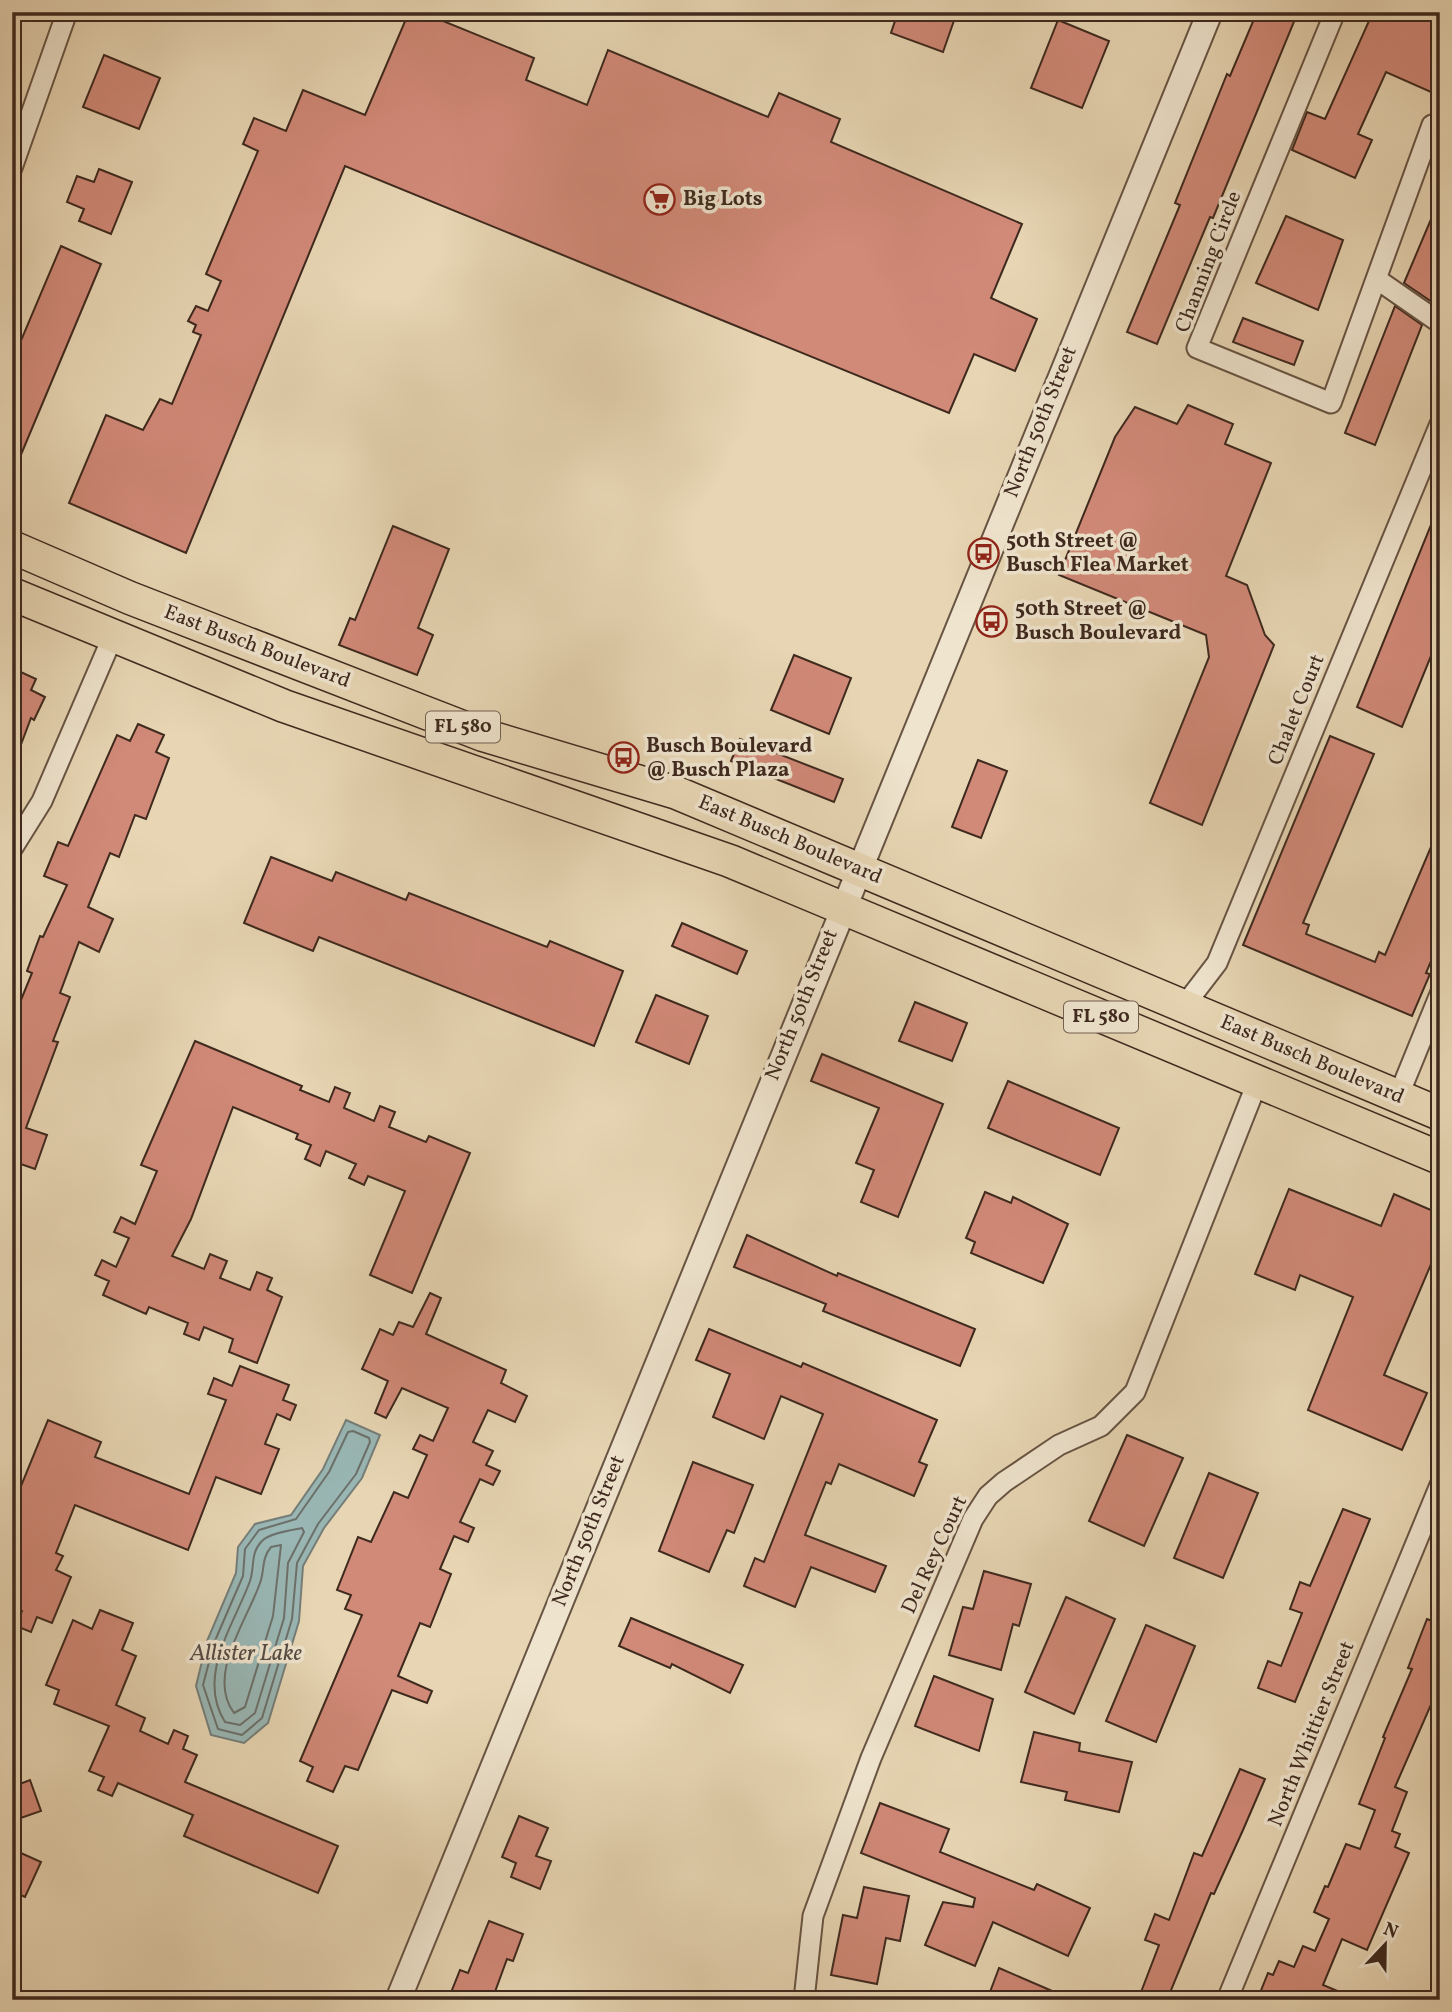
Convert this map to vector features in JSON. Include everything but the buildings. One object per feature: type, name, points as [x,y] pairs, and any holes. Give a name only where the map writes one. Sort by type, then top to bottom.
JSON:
[{"type":"main road","name":"East Busch Boulevard","points":[[12,547],[130,598],[483,735],[677,793],[1440,1114]]},
{"type":"main road","name":"East Busch Boulevard","points":[[12,594],[284,706],[730,862],[1440,1158]]},
{"type":"main road","points":[[284,706],[326,701],[423,732],[483,735]]},
{"type":"street","points":[[12,168],[67,12]]},
{"type":"street","name":"North 50th Street","points":[[398,2000],[858,868],[1210,12]]},
{"type":"street","name":"Channing Circle","points":[[1335,12],[1198,348],[1331,403],[1378,280],[1432,125],[1440,128]]},
{"type":"street","points":[[1378,280],[1440,323]]},
{"type":"street","name":"Chalet Court","points":[[1184,1006],[1214,970],[1440,424]]},
{"type":"street","points":[[12,849],[42,801],[113,636]]},
{"type":"street","points":[[1398,1097],[1440,994]]},
{"type":"street","name":"Del Rey Court","points":[[804,2000],[813,1916],[871,1758],[973,1519],[988,1496],[1004,1482],[1059,1445],[1101,1426],[1135,1392],[1257,1083]]},
{"type":"street","name":"North Whittier Street","points":[[1227,2000],[1440,1485]]},
{"type":"water","name":"Allister Lake","points":[[346,1420],[380,1435],[362,1478],[324,1528],[303,1566],[299,1621],[268,1723],[244,1743],[211,1735],[196,1686],[207,1641],[236,1573],[238,1547],[255,1524],[291,1515],[323,1469]]},
{"type":"place","name":"Big Lots","points":[[660,199]]},
{"type":"place","name":"50th Street @ Busch Flea Market","points":[[983,553]]},
{"type":"place","name":"50th Street @ Busch Boulevard","points":[[992,621]]},
{"type":"place","name":"Busch Boulevard @ Busch Plaza","points":[[623,758]]}]
